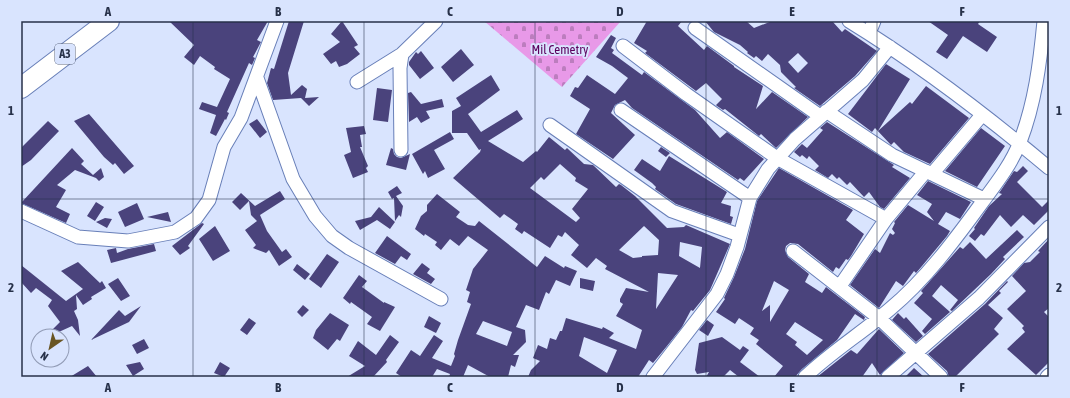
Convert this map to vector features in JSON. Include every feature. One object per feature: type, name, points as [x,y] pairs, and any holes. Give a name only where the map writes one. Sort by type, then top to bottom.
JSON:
[{"type":"highway","name":"A3","points":[[21,72],[89,21]]},
{"type":"highway","name":"A3","points":[[21,88],[109,21]]},
{"type":"street","points":[[21,211],[78,237],[128,241],[175,232],[196,218],[209,200],[224,147],[241,118],[277,21]]},
{"type":"street","points":[[357,82],[402,54],[436,21]]},
{"type":"street","points":[[849,21],[890,47],[1020,143],[1049,168]]},
{"type":"street","points":[[869,33],[874,21]]},
{"type":"street","points":[[805,377],[819,364],[892,308],[928,270],[1001,177],[1020,143],[1044,75],[1044,21]]},
{"type":"street","points":[[695,28],[823,113],[892,155],[984,200]]},
{"type":"street","points":[[623,46],[686,94],[777,158],[886,218]]},
{"type":"street","points":[[653,377],[717,294],[727,274],[750,198],[768,169],[777,158],[823,113],[863,80],[890,47]]},
{"type":"street","points":[[401,150],[400,68],[402,54]]},
{"type":"street","points":[[257,78],[293,179],[314,216],[332,236],[349,248],[441,299]]},
{"type":"street","points":[[621,110],[750,198]]},
{"type":"street","points":[[840,286],[886,218],[982,115]]},
{"type":"street","points":[[550,125],[672,211],[739,235]]},
{"type":"street","points":[[888,377],[979,298],[1049,227]]},
{"type":"street","points":[[793,251],[840,286],[879,318],[941,377]]},
{"type":"green space","name":"Mil Cemetry","points":[[484,21],[621,21],[562,87]]},
{"type":"building","points":[[169,21],[268,21],[257,40],[261,42],[253,57],[255,58],[252,65],[249,63],[227,112],[229,113],[226,120],[225,119],[216,136],[210,133],[216,115],[199,109],[202,102],[217,107],[230,79],[214,69],[215,67],[200,56],[194,65],[184,57],[194,45]]},
{"type":"building","points":[[289,21],[304,21],[288,73],[291,95],[302,85],[307,89],[305,98],[319,97],[309,106],[301,98],[273,100],[267,83],[271,68],[274,69]]},
{"type":"building","points":[[342,21],[358,45],[354,47],[360,54],[347,64],[339,67],[336,61],[331,64],[323,54],[340,42],[331,34]]},
{"type":"building","points":[[647,21],[682,21],[678,26],[704,50],[707,46],[734,67],[763,86],[756,109],[772,92],[808,117],[776,148],[761,134],[759,136],[725,109],[723,110],[717,106],[716,105],[722,99],[706,83],[696,91],[645,53],[647,51],[634,43]]},
{"type":"building","points":[[705,21],[746,21],[754,28],[772,21],[832,21],[842,32],[845,29],[877,51],[855,76],[820,106],[794,88],[796,87],[781,72],[780,65],[768,54],[762,61],[756,56],[754,58],[740,45],[714,32]],"holes":[[[798,53],[808,63],[798,73],[788,62]]]},
{"type":"building","points":[[928,21],[980,21],[978,24],[997,37],[987,52],[963,36],[947,59],[936,52],[948,35]]},
{"type":"building","points":[[611,35],[616,38],[611,48],[614,50],[612,53],[642,75],[644,72],[695,110],[720,138],[727,132],[764,159],[744,181],[740,178],[738,180],[632,108],[625,100],[615,105],[611,113],[635,135],[613,159],[576,134],[590,109],[570,96],[575,87],[578,88],[587,75],[615,94],[628,78],[612,66],[596,57]]},
{"type":"building","points":[[461,49],[474,65],[453,82],[441,67]]},
{"type":"building","points":[[421,51],[434,68],[420,79],[409,65],[409,62],[416,52],[418,54]]},
{"type":"building","points":[[886,64],[910,79],[878,131],[910,102],[912,104],[926,86],[969,118],[930,164],[904,152],[894,142],[891,145],[875,128],[872,132],[848,114]]},
{"type":"building","points":[[491,75],[500,90],[468,114],[481,132],[517,110],[523,119],[488,141],[523,162],[536,151],[537,152],[549,137],[565,150],[567,148],[584,164],[593,165],[616,187],[619,184],[621,185],[635,196],[667,228],[684,227],[686,225],[730,244],[710,290],[693,311],[691,310],[682,327],[653,363],[649,360],[638,377],[528,377],[531,370],[540,361],[533,358],[538,345],[547,349],[550,338],[556,340],[560,331],[562,331],[566,318],[602,329],[603,327],[614,333],[609,338],[636,349],[642,330],[616,316],[623,304],[620,302],[620,299],[626,288],[649,292],[605,269],[607,266],[596,258],[587,268],[571,255],[579,245],[565,232],[562,237],[558,235],[550,248],[524,231],[522,234],[515,229],[518,224],[504,214],[500,218],[453,178],[480,152],[481,149],[479,150],[467,133],[452,133],[452,111],[461,106],[456,98]],"holes":[[[560,164],[576,178],[575,181],[588,189],[572,209],[580,218],[576,222],[530,188],[541,177],[544,180]],[[644,226],[659,240],[658,255],[633,258],[619,250]],[[680,242],[702,247],[700,268],[679,256]],[[658,273],[678,275],[656,309]],[[584,337],[617,350],[607,373],[579,356]]]},
{"type":"building","points":[[377,88],[392,90],[388,122],[373,120]]},
{"type":"building","points":[[411,92],[421,104],[442,99],[444,107],[426,111],[430,118],[421,123],[417,117],[409,122],[408,93]]},
{"type":"building","points":[[89,114],[134,166],[124,174],[115,163],[113,165],[104,157],[74,121]]},
{"type":"building","points":[[257,119],[267,132],[260,138],[249,124]]},
{"type":"building","points":[[48,121],[59,131],[31,160],[21,167],[21,148]]},
{"type":"building","points":[[827,122],[894,165],[892,167],[910,178],[884,209],[880,207],[869,192],[864,197],[850,182],[847,185],[839,177],[837,179],[832,174],[828,178],[815,170],[819,166],[809,156],[807,159],[802,155],[800,157],[794,152],[802,144],[807,148],[823,130],[820,128]]},
{"type":"building","points":[[364,126],[366,134],[360,135],[362,147],[360,147],[368,166],[366,168],[368,172],[353,178],[344,155],[351,152],[346,128]]},
{"type":"building","points":[[981,128],[1005,146],[977,187],[945,171]]},
{"type":"building","points":[[450,132],[454,139],[434,150],[445,169],[428,178],[425,171],[423,174],[412,154]]},
{"type":"building","points":[[661,147],[670,153],[666,157],[658,151]]},
{"type":"building","points":[[72,148],[84,161],[81,164],[93,175],[101,168],[104,177],[99,181],[96,178],[75,170],[57,185],[66,190],[56,207],[70,214],[66,223],[21,203]]},
{"type":"building","points":[[391,148],[397,157],[401,158],[410,154],[406,170],[386,165]]},
{"type":"building","points":[[669,156],[727,192],[721,203],[731,206],[730,216],[733,217],[731,224],[676,204],[655,189],[656,187],[652,183],[634,170],[642,159],[660,171]]},
{"type":"building","points":[[1023,166],[1028,171],[1017,182],[1042,207],[1049,200],[1049,210],[1034,225],[1023,215],[1011,227],[1000,215],[984,236],[981,234],[975,241],[969,236],[975,229],[974,228],[989,206],[1002,194],[999,193],[1014,171],[1017,172]]},
{"type":"building","points":[[779,168],[853,210],[846,220],[864,234],[848,260],[846,259],[839,269],[836,267],[833,272],[798,244],[790,243],[786,246],[785,250],[788,257],[809,274],[805,282],[822,293],[826,287],[865,317],[864,320],[855,314],[837,340],[802,369],[795,377],[774,377],[783,366],[756,344],[759,340],[750,334],[754,328],[739,318],[735,324],[716,312],[725,299],[724,298],[745,249],[757,201]],"holes":[[[774,281],[789,290],[770,322],[770,305],[762,311]],[[795,322],[823,340],[807,355],[795,345],[797,342],[786,334]]]},
{"type":"building","points":[[928,181],[971,202],[960,219],[946,212],[938,224],[950,231],[947,236],[916,273],[914,271],[903,286],[896,281],[879,308],[850,285],[875,249],[880,253],[890,233],[893,235],[895,233],[892,229],[895,223],[894,222],[908,205],[934,221],[927,212],[932,204],[917,195]]},
{"type":"building","points":[[397,186],[402,193],[396,196],[403,206],[401,217],[399,215],[395,221],[394,198],[392,199],[388,192]]},
{"type":"building","points":[[280,191],[285,199],[260,215],[267,231],[282,252],[286,249],[292,257],[279,266],[269,250],[266,253],[253,248],[256,245],[245,230],[257,221],[251,215],[249,201],[240,210],[232,202],[241,193],[255,206]]},
{"type":"building","points":[[437,194],[460,212],[456,217],[468,225],[475,226],[479,221],[537,267],[545,256],[564,268],[565,266],[577,271],[570,286],[556,280],[549,294],[546,292],[539,310],[526,305],[516,327],[525,330],[526,342],[513,355],[519,355],[515,367],[511,365],[508,377],[490,377],[468,365],[463,377],[449,377],[450,374],[437,369],[432,377],[402,377],[396,373],[411,350],[420,356],[434,335],[443,341],[432,358],[451,366],[455,356],[454,354],[458,340],[471,304],[467,302],[470,292],[466,290],[473,269],[488,250],[468,236],[459,246],[450,239],[441,250],[435,245],[437,242],[425,234],[424,236],[415,229],[421,216],[427,211],[427,205]],"holes":[[[483,321],[512,332],[507,346],[476,334]]]},
{"type":"building","points":[[96,202],[104,207],[95,221],[87,216]]},
{"type":"building","points":[[137,203],[144,219],[125,227],[118,212]]},
{"type":"building","points":[[379,207],[395,222],[390,229],[377,220],[360,230],[355,221],[371,217]]},
{"type":"building","points":[[168,212],[171,222],[147,217]]},
{"type":"building","points":[[105,218],[112,219],[107,228],[96,222]]},
{"type":"building","points":[[202,223],[204,224],[188,246],[190,248],[180,255],[172,246]]},
{"type":"building","points":[[215,226],[230,251],[213,261],[199,239]]},
{"type":"building","points":[[1017,230],[1024,237],[1003,257],[1005,259],[991,274],[952,311],[950,310],[958,300],[941,285],[932,296],[950,312],[925,334],[922,331],[932,319],[914,303],[923,293],[921,291],[960,247],[963,249],[970,242],[986,259]]},
{"type":"building","points":[[387,236],[411,254],[407,260],[401,256],[395,264],[375,253]]},
{"type":"building","points":[[1049,239],[1049,308],[1044,312],[1049,317],[1049,362],[1036,375],[1007,349],[1025,332],[1022,328],[1024,326],[1007,309],[1026,291],[1012,276],[1024,263],[1030,262],[1040,252],[1038,251]]},
{"type":"building","points":[[154,244],[156,251],[111,263],[107,250],[116,248],[117,253],[128,249]]},
{"type":"building","points":[[327,254],[339,262],[321,288],[309,279]]},
{"type":"building","points":[[78,262],[100,283],[102,281],[106,288],[91,297],[92,299],[83,305],[76,295],[77,309],[74,311],[78,320],[80,336],[72,326],[68,328],[54,328],[60,322],[48,306],[52,300],[36,288],[31,293],[21,282],[21,265],[66,301],[83,289],[61,271]]},
{"type":"building","points":[[422,263],[430,269],[427,273],[435,279],[431,284],[413,274]]},
{"type":"building","points":[[297,264],[310,274],[305,280],[293,270]]},
{"type":"building","points":[[359,275],[367,281],[362,287],[384,303],[395,307],[380,331],[367,324],[372,317],[343,298]]},
{"type":"building","points":[[118,278],[130,296],[121,301],[108,284]]},
{"type":"building","points":[[580,278],[595,281],[593,291],[580,288]]},
{"type":"building","points":[[1007,281],[1008,282],[999,291],[1001,293],[988,305],[1003,318],[994,329],[999,334],[955,377],[949,377],[947,371],[928,354],[985,304]]},
{"type":"building","points":[[303,305],[309,310],[302,317],[297,312]]},
{"type":"building","points":[[141,306],[129,322],[91,340],[119,310],[125,316]]},
{"type":"building","points":[[330,313],[349,325],[340,341],[337,339],[328,350],[313,338],[316,330]]},
{"type":"building","points":[[898,313],[904,319],[906,317],[923,336],[916,342],[892,320]]},
{"type":"building","points":[[429,316],[441,323],[436,333],[424,327]]},
{"type":"building","points":[[249,318],[256,323],[247,335],[240,330]]},
{"type":"building","points":[[707,320],[714,325],[708,336],[699,330]]},
{"type":"building","points":[[879,329],[904,353],[880,375],[872,363],[862,377],[817,377],[851,350],[857,354]]},
{"type":"building","points":[[390,335],[399,342],[386,360],[387,362],[373,377],[347,377],[365,366],[349,356],[358,341],[376,355]]},
{"type":"building","points":[[722,337],[740,350],[743,346],[749,350],[740,362],[760,377],[739,377],[730,370],[723,377],[706,377],[709,372],[697,374],[695,370],[699,343]]},
{"type":"building","points":[[144,339],[149,348],[137,354],[132,345]]},
{"type":"building","points":[[140,362],[144,369],[133,376],[126,365]]},
{"type":"building","points":[[220,362],[230,368],[224,377],[214,373]]},
{"type":"building","points":[[88,366],[97,377],[70,377]]},
{"type":"building","points":[[914,368],[924,377],[905,377]]}]
